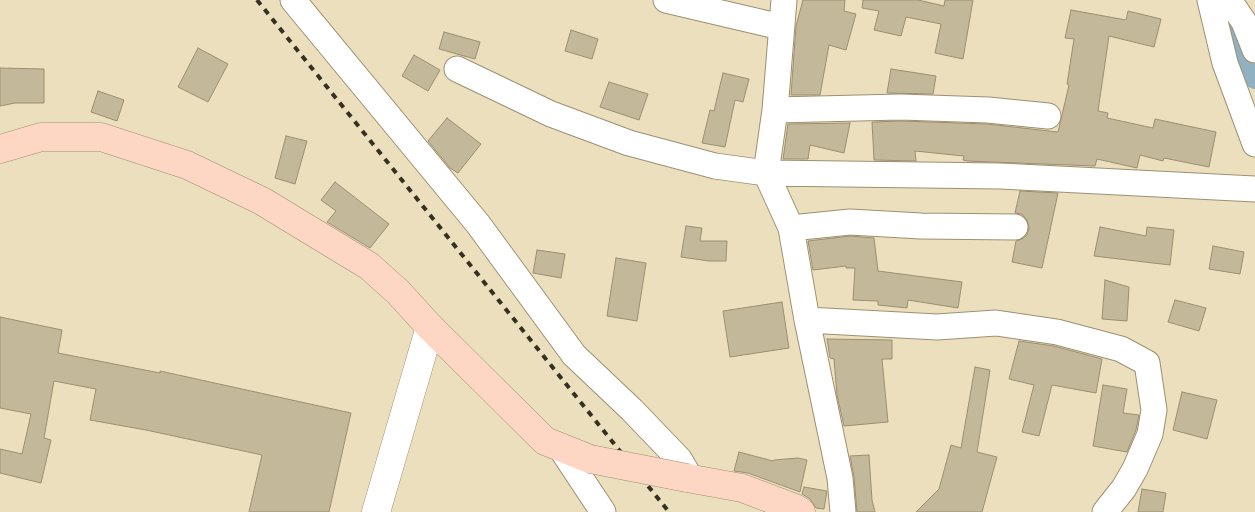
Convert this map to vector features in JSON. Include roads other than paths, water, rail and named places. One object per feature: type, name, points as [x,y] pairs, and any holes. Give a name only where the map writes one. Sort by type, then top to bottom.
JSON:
[{"type":"main road","points":[[0,149],[41,136],[101,137],[187,165],[262,201],[369,266],[398,292],[430,327],[546,441],[590,459],[742,488],[801,512]]},
{"type":"street","points":[[293,0],[478,224],[574,355],[632,410],[679,459],[689,478]]},
{"type":"street","points":[[666,0],[781,27]]},
{"type":"street","points":[[784,0],[775,110],[766,173],[791,228],[807,320],[840,478],[843,512]]},
{"type":"street","points":[[1210,0],[1225,63],[1255,144]]},
{"type":"street","points":[[1229,0],[1244,22],[1255,50]]},
{"type":"street","points":[[457,68],[551,114],[629,143],[715,166],[766,173],[1000,176],[1255,189]]},
{"type":"street","points":[[775,110],[901,106],[988,110],[1048,116]]},
{"type":"street","points":[[791,228],[850,222],[921,226],[1015,227]]},
{"type":"street","points":[[807,320],[936,327],[996,323],[1057,332],[1121,349],[1147,363],[1154,410],[1150,434],[1136,469],[1105,512]]},
{"type":"street","points":[[376,512],[430,327]]},
{"type":"street","points":[[560,447],[603,512]]},
{"type":"waterway","points":[[1236,33],[1255,78]]},
{"type":"railway","points":[[257,0],[669,512]]}]
